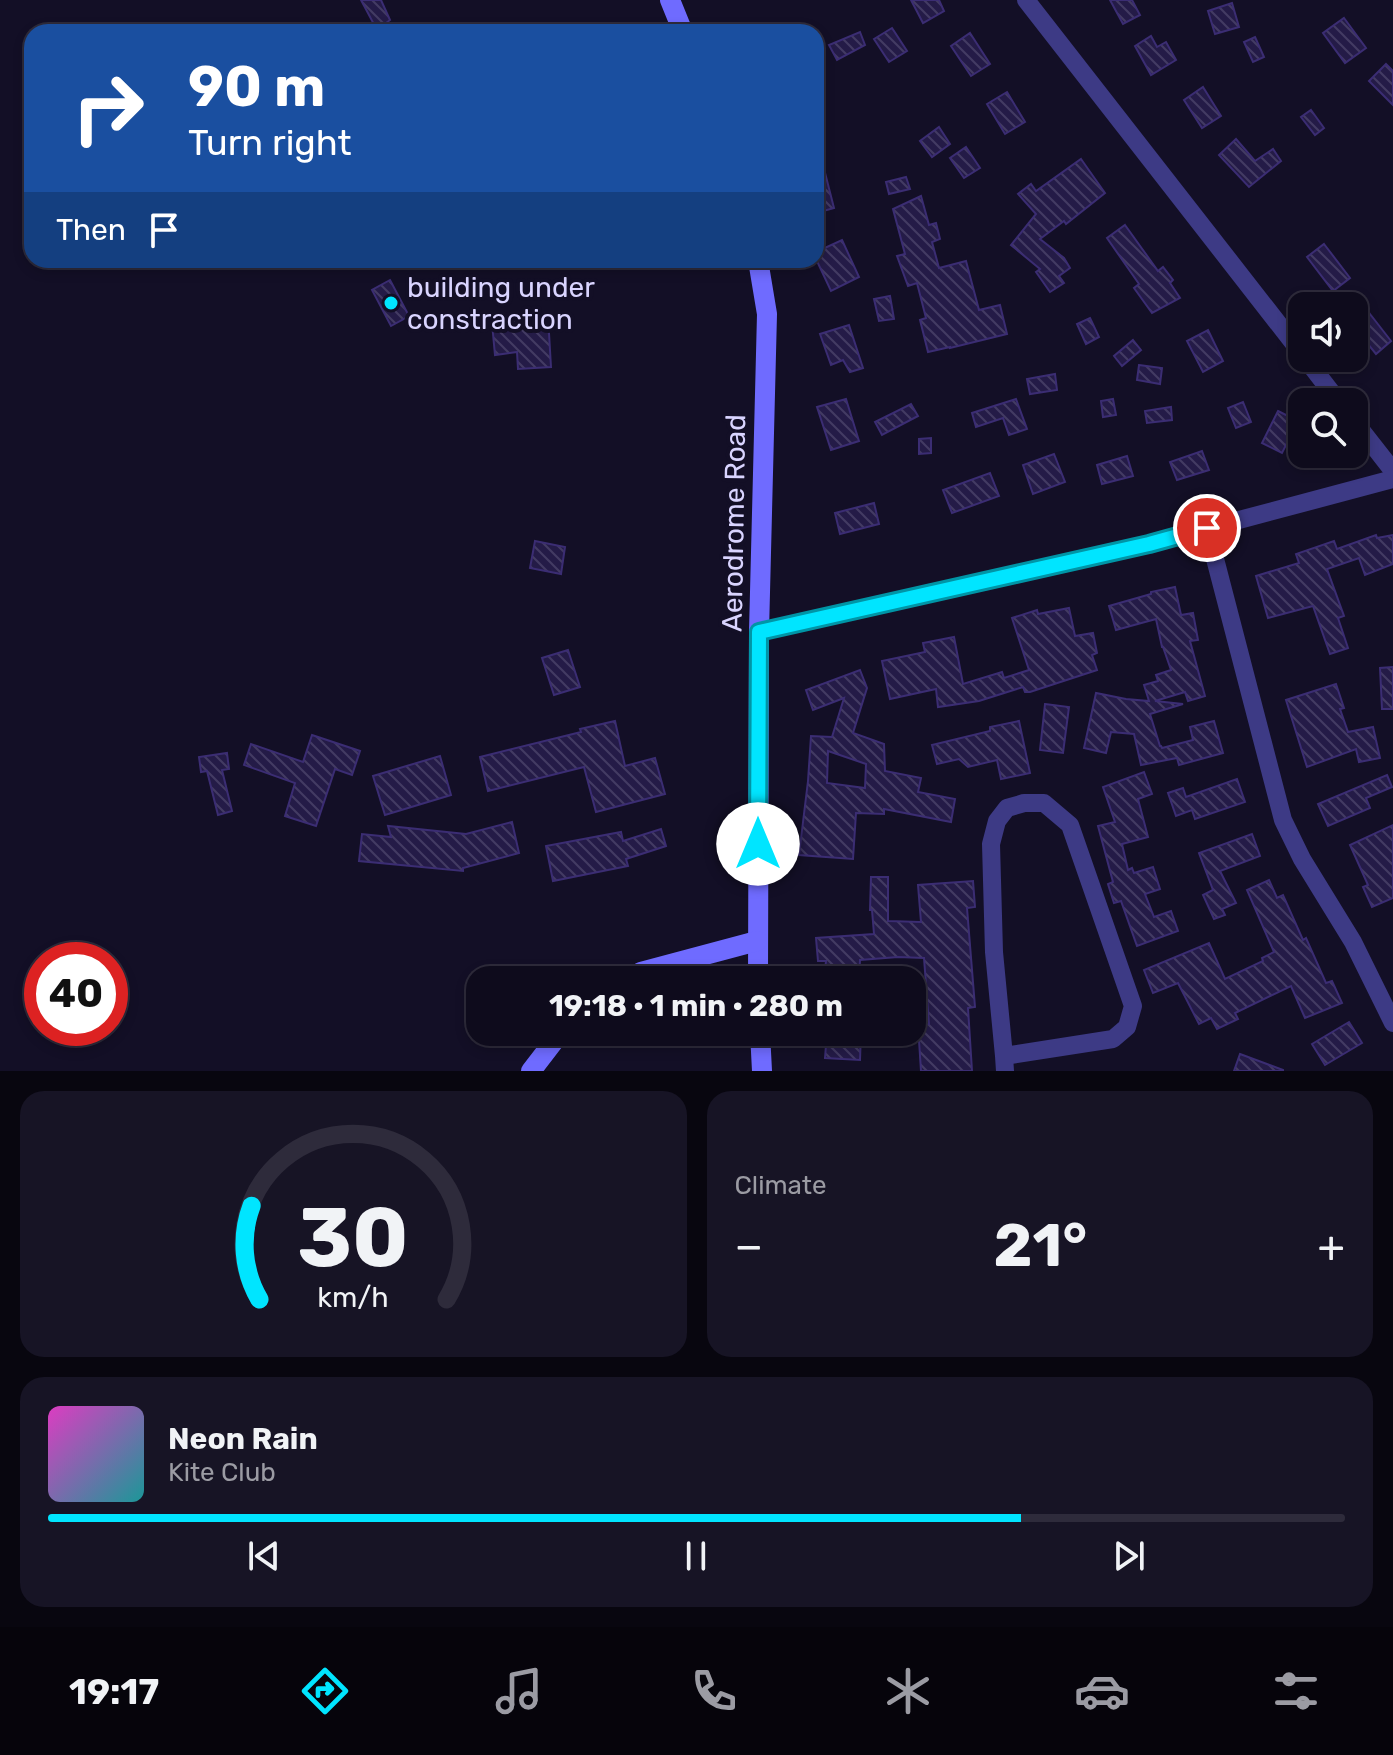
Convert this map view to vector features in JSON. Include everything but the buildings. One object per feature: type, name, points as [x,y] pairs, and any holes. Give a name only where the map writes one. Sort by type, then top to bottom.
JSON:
[{"type":"street","points":[[670,0],[680,24]]},
{"type":"street","points":[[1026,0],[1288,336]]},
{"type":"street","name":"Aerodrome Road","points":[[758,966],[759,632],[767,314],[759,268]]},
{"type":"street","points":[[1316,372],[1328,388]]},
{"type":"street","points":[[1368,439],[1393,471]]},
{"type":"street","points":[[759,632],[1149,544],[1393,479]]},
{"type":"street","points":[[1207,528],[1283,820],[1302,859],[1353,942],[1393,1023]]},
{"type":"street","points":[[1024,803],[1044,803],[1070,825],[1133,1006],[1127,1027],[1113,1039],[1005,1063],[994,952],[991,844],[997,821],[1007,808],[1024,803]]},
{"type":"street","points":[[663,966],[757,941]]},
{"type":"street","points":[[531,1071],[550,1046]]},
{"type":"street","points":[[761,1046],[762,1071]]},
{"type":"place","name":"building under constraction","points":[[391,303]]},
{"type":"route","points":[[758,844],[759,632],[1149,544],[1207,528]]}]
